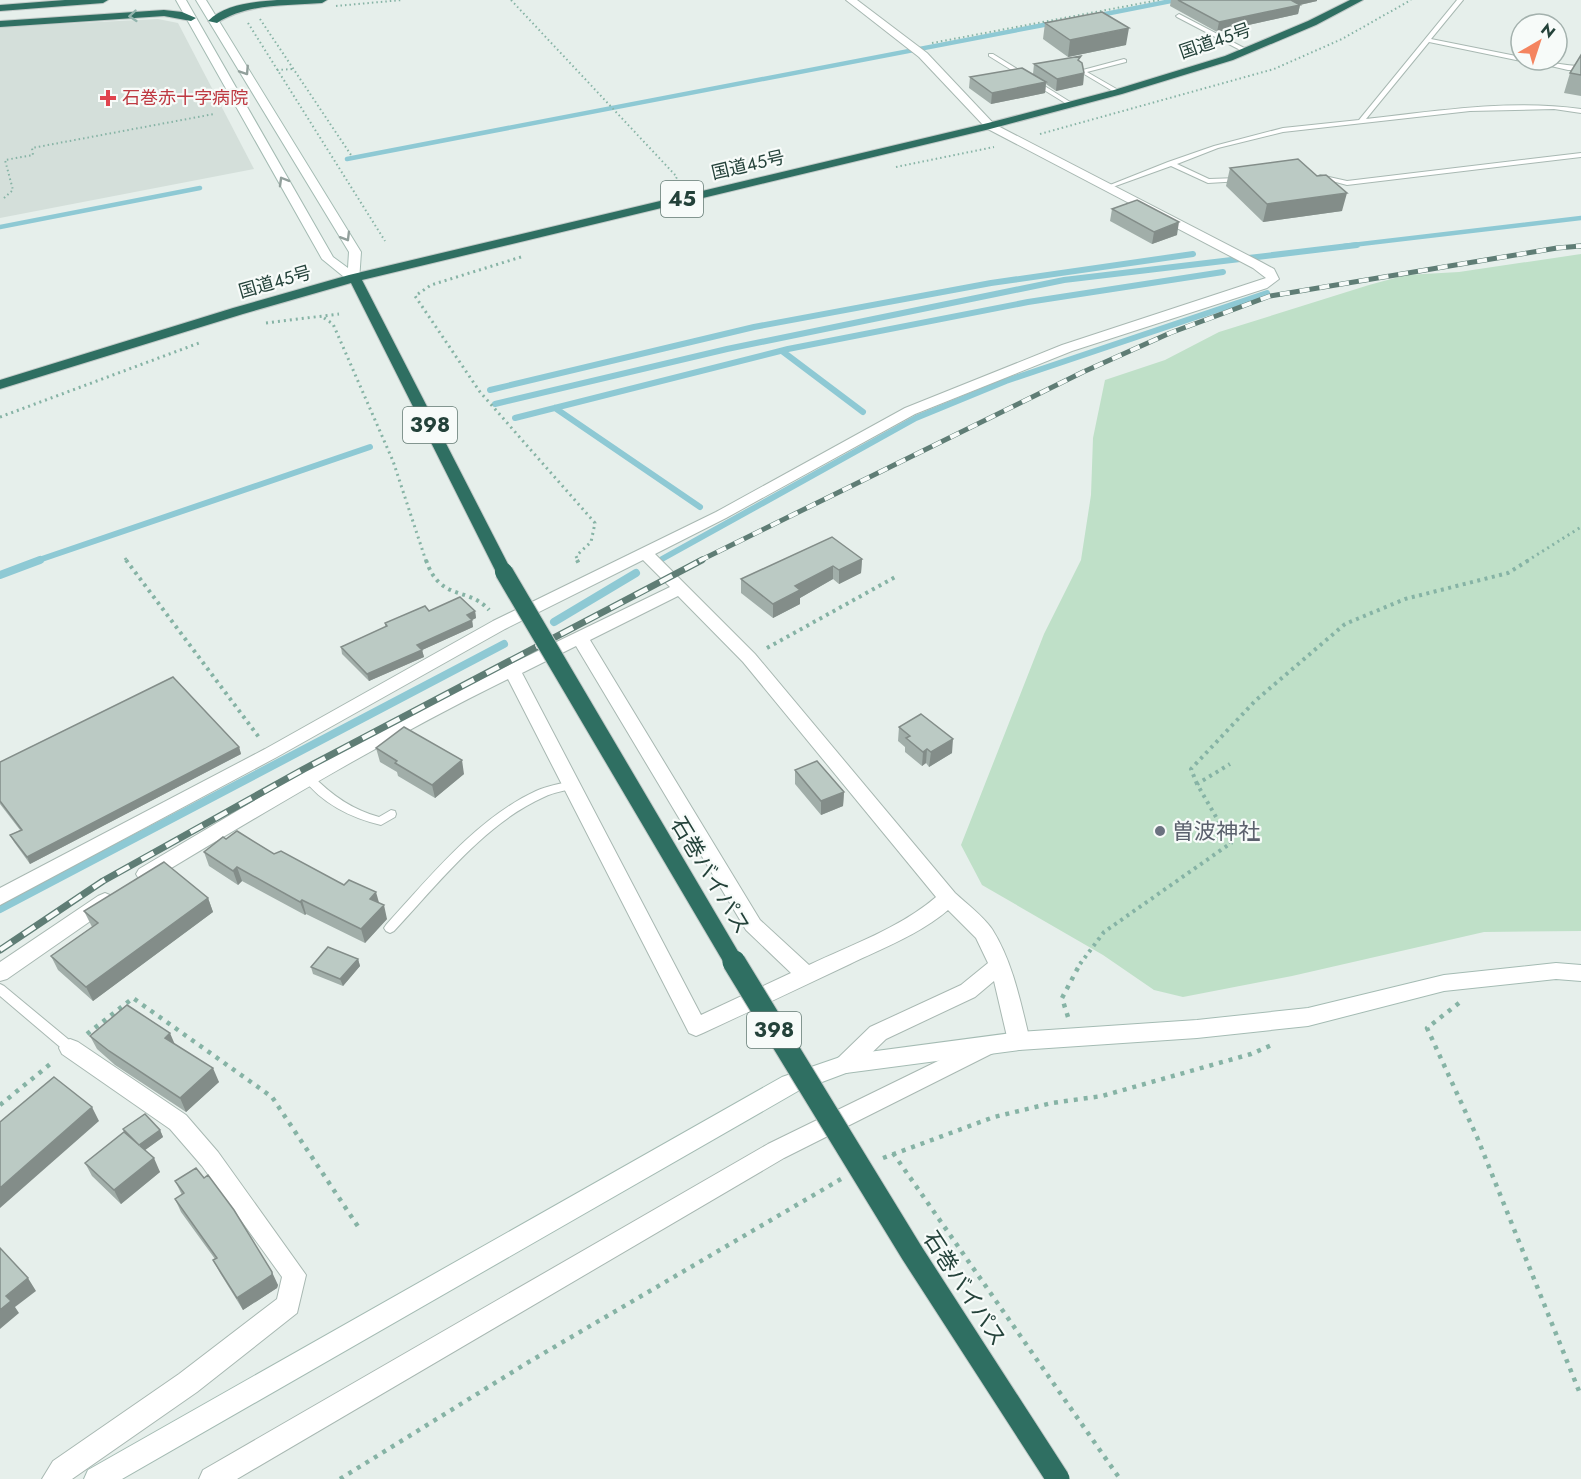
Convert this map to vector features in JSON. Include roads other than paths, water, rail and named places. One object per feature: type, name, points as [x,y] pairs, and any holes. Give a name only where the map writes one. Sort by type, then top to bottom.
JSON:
[{"type":"highway","points":[[0,9],[103,0]]},
{"type":"highway","points":[[213,21],[223,13],[240,8],[322,0]]},
{"type":"highway","name":"国道45号","points":[[0,385],[238,311],[354,278],[990,126],[1118,92],[1246,51],[1312,23],[1358,0]]},
{"type":"highway","points":[[0,24],[165,14],[178,14],[191,18]]},
{"type":"highway","name":"石巻バイパス","points":[[354,278],[504,572],[784,1047],[912,1253],[1058,1479]]},
{"type":"street","points":[[181,0],[328,259],[354,278]]},
{"type":"street","points":[[201,0],[355,252],[354,278]]},
{"type":"street","points":[[0,897],[270,753],[500,625],[645,554],[910,411],[1066,348],[1262,285],[1273,279],[1269,272],[1230,250],[990,126],[914,49],[851,0]]},
{"type":"street","points":[[645,554],[749,658],[948,898],[984,933],[999,965],[1019,1041]]},
{"type":"street","points":[[0,973],[122,889],[308,778],[457,697],[680,589]]},
{"type":"street","points":[[579,636],[753,925],[807,976]]},
{"type":"street","points":[[512,670],[696,1027],[888,938],[932,912],[948,898]]},
{"type":"street","points":[[846,1064],[879,1033],[968,991],[999,965]]},
{"type":"street","points":[[97,1479],[790,1084],[846,1064],[1019,1041],[1197,1029],[1308,1017],[1444,983],[1556,971],[1581,973]]},
{"type":"street","points":[[212,1479],[776,1151],[990,1044]]},
{"type":"street","points":[[55,1479],[62,1470],[188,1383],[288,1305],[294,1275],[210,1159],[178,1122],[70,1048]]},
{"type":"lane","points":[[1361,121],[1460,0]]},
{"type":"lane","points":[[1179,16],[1246,51]]},
{"type":"lane","points":[[1427,40],[1509,57]]},
{"type":"lane","points":[[991,55],[1072,105]]},
{"type":"lane","points":[[1118,92],[1082,71],[1124,61]]},
{"type":"lane","points":[[1108,187],[1170,163],[1252,136],[1470,109],[1554,107],[1581,111]]},
{"type":"lane","points":[[1309,174],[1347,183],[1581,155]]},
{"type":"lane","points":[[1170,163],[1208,181],[1244,179]]},
{"type":"lane","points":[[308,778],[320,791],[363,818],[381,821],[391,814]]},
{"type":"lane","points":[[390,928],[474,842],[512,812],[540,795],[571,785]]},
{"type":"lane","points":[[0,989],[70,1048]]},
{"type":"waterway","points":[[1095,16],[1176,0]]},
{"type":"waterway","points":[[347,159],[1054,23]]},
{"type":"waterway","points":[[0,227],[200,188]]},
{"type":"waterway","points":[[1344,246],[1581,218]]},
{"type":"waterway","points":[[495,404],[727,349],[1064,280],[1357,245]]},
{"type":"waterway","points":[[490,390],[754,327],[991,283],[1193,254]]},
{"type":"waterway","points":[[515,418],[788,349],[1028,302],[1223,272]]},
{"type":"waterway","points":[[662,559],[916,418],[1006,381],[1267,293]]},
{"type":"waterway","points":[[782,351],[863,412]]},
{"type":"waterway","points":[[555,408],[700,507]]},
{"type":"waterway","points":[[36,561],[370,447]]},
{"type":"waterway","points":[[0,575],[40,560]]},
{"type":"waterway","points":[[554,622],[636,573]]},
{"type":"waterway","points":[[0,909],[504,644]]},
{"type":"railway","points":[[699,561],[1083,372],[1170,333],[1270,296],[1557,248],[1581,246],[1576,246]]},
{"type":"railway","points":[[0,950],[103,881],[304,769],[702,560]]},
{"type":"place","name":"石巻赤十字病院","points":[[108,98]]},
{"type":"place","name":"曽波神社","points":[[1160,831]]}]
